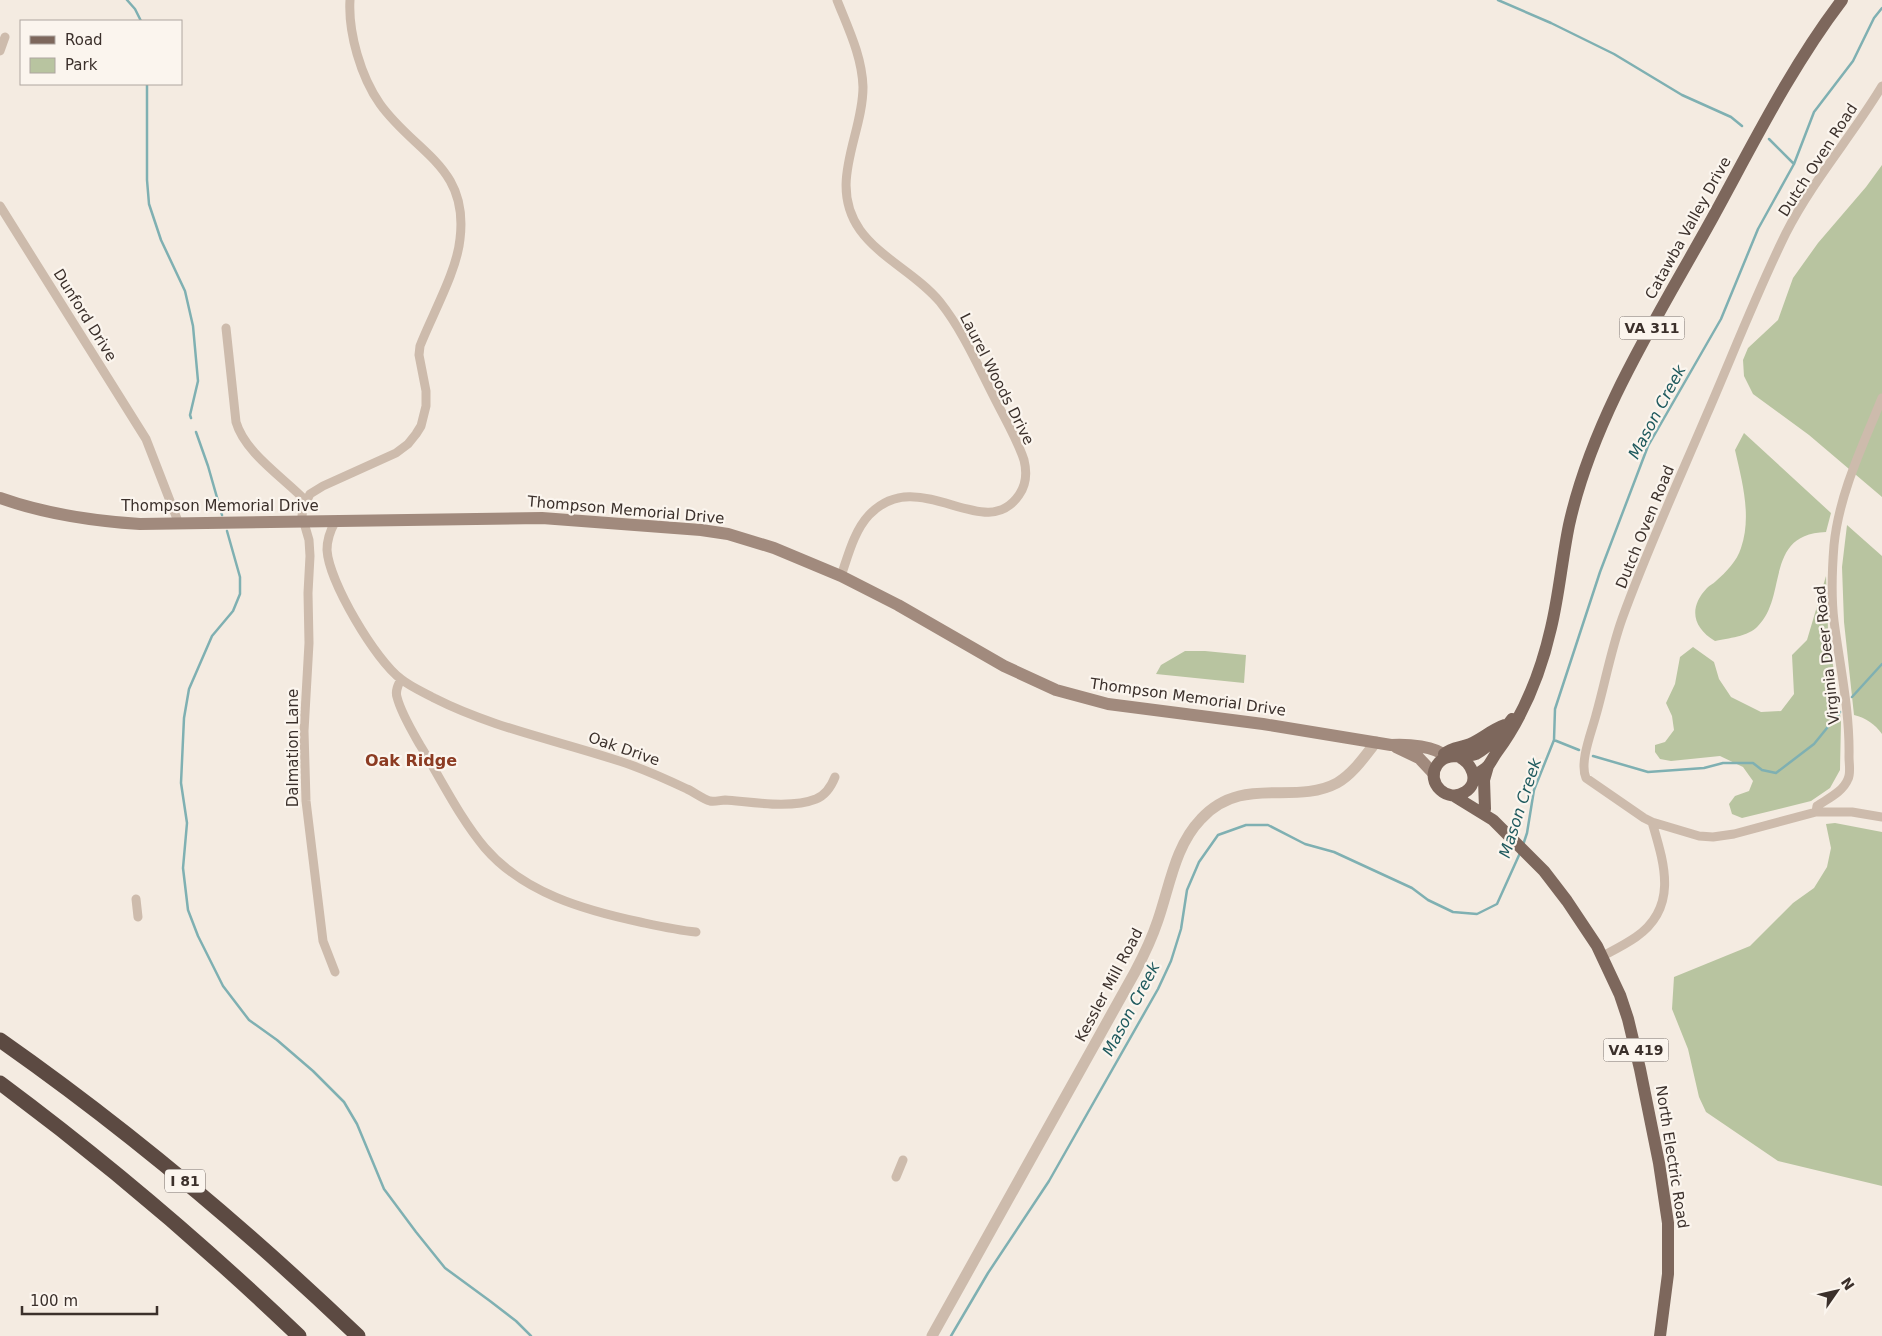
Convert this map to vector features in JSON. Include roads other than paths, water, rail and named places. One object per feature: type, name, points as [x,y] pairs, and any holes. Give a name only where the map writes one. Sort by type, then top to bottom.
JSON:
[{"type":"highway","name":"I 81","points":[[0,1040],[104,1117],[197,1191],[286,1269],[358,1336]]},
{"type":"highway","name":"I 81","points":[[0,1083],[83,1146],[164,1214],[299,1336]]},
{"type":"main road","name":"Catawba Valley Drive","points":[[1473,780],[1488,766],[1522,714],[1533,685],[1552,628],[1569,526],[1580,483],[1610,408],[1766,119],[1812,42],[1842,0]]},
{"type":"main road","name":"Thompson Memorial Drive","points":[[0,498],[82,519],[130,523],[179,524],[542,518],[701,530],[728,534],[761,543],[841,576],[898,605],[1031,680],[1082,698],[1108,704],[1263,724],[1376,742],[1409,744],[1450,756]]},
{"type":"main road","name":"Catawba Valley Drive","points":[[1450,756],[1450,749],[1468,745],[1490,730],[1509,723],[1533,685]]},
{"type":"main road","name":"Thompson Memorial Drive","points":[[1392,744],[1419,758],[1434,774]]},
{"type":"main road","points":[[1450,756],[1469,763],[1473,780],[1465,792],[1454,796],[1445,794],[1438,789],[1434,780],[1438,763],[1450,756]]},
{"type":"main road","points":[[1485,809],[1484,780],[1488,766]]},
{"type":"main road","name":"North Electric Road","points":[[1473,780],[1476,796],[1485,809],[1497,824],[1544,871],[1583,922],[1603,956],[1620,996],[1634,1042],[1657,1154],[1667,1215],[1668,1274],[1660,1336]]},
{"type":"main road","name":"North Electric Road","points":[[1454,796],[1497,824]]},
{"type":"street","points":[[303,522],[303,508],[310,494],[323,486],[396,453],[408,444],[421,426],[426,406],[426,391],[419,355],[420,346],[447,282],[460,240],[460,209],[454,190],[446,175],[429,153],[389,115],[373,91],[354,41],[349,13],[350,0]]},
{"type":"street","name":"Laurel Woods Drive","points":[[836,0],[862,70],[861,110],[846,172],[848,201],[855,221],[868,239],[926,288],[953,320],[1007,424],[1024,460],[1025,470],[1023,487],[1019,495],[1012,502],[995,512],[979,512],[922,496],[897,498],[885,502],[876,508],[862,525],[841,576]]},
{"type":"street","points":[[0,51],[4,36]]},
{"type":"street","name":"Dutch Oven Road","points":[[1652,822],[1586,778],[1584,773],[1587,748],[1622,621],[1662,518],[1751,308],[1787,232],[1823,172],[1882,86]]},
{"type":"street","name":"Dunford Drive","points":[[0,206],[146,439],[179,524]]},
{"type":"street","points":[[226,328],[236,422],[241,436],[248,446],[306,501]]},
{"type":"street","name":"Virginia Deer Road","points":[[1816,812],[1817,806],[1844,786],[1849,776],[1846,701],[1834,620],[1832,564],[1842,502],[1882,398]]},
{"type":"street","name":"Dalmation Lane","points":[[303,522],[309,540],[310,556],[308,593],[310,643],[304,731],[306,801],[323,941],[335,972]]},
{"type":"street","name":"Oak Drive","points":[[335,522],[329,536],[327,552],[334,578],[349,608],[385,664],[401,679],[443,702],[476,717],[519,732],[617,760],[668,779],[710,801],[787,804],[803,802],[816,799],[822,795],[832,784],[835,777]]},
{"type":"street","points":[[401,679],[396,691],[397,697],[414,734],[471,829],[486,849],[496,858],[538,889],[570,904],[666,927],[696,932]]},
{"type":"street","name":"Kessler Mill Road","points":[[932,1336],[1135,972],[1158,921],[1178,856],[1191,830],[1210,811],[1233,798],[1260,792],[1315,790],[1336,783],[1346,777],[1376,742]]},
{"type":"street","points":[[1652,822],[1699,836],[1712,837],[1734,834],[1816,812],[1844,812],[1882,817]]},
{"type":"street","points":[[1603,956],[1637,937],[1647,928],[1660,910],[1665,887],[1665,875],[1652,822]]},
{"type":"street","points":[[136,899],[138,917]]},
{"type":"street","points":[[896,1177],[903,1160]]},
{"type":"waterway","points":[[127,0],[135,9],[140,20]]},
{"type":"waterway","points":[[1498,0],[1551,23],[1614,54],[1682,95],[1731,117],[1742,126]]},
{"type":"waterway","name":"Mason Creek","points":[[1523,845],[1527,833],[1534,790],[1554,740],[1555,709],[1600,572],[1648,446],[1721,319],[1758,229],[1794,164],[1814,112],[1853,61],[1874,18],[1882,8]]},
{"type":"waterway","points":[[147,85],[147,180],[149,204],[161,240],[185,291],[193,326],[198,381],[190,415],[191,418]]},
{"type":"waterway","points":[[1769,139],[1794,164]]},
{"type":"waterway","points":[[196,432],[222,515]]},
{"type":"waterway","points":[[227,531],[240,577],[240,594],[233,611],[212,636],[189,689],[184,718],[181,783],[187,823],[183,868],[188,910],[198,936],[223,986],[249,1020],[277,1040],[313,1071],[344,1102],[357,1124],[384,1189],[416,1232],[445,1268],[516,1321],[531,1336]]},
{"type":"waterway","points":[[1852,697],[1882,664]]},
{"type":"waterway","points":[[1593,756],[1648,772],[1704,768],[1723,763],[1753,763],[1762,770],[1776,773],[1814,744],[1840,712]]},
{"type":"waterway","points":[[1554,740],[1579,750]]},
{"type":"waterway","name":"Mason Creek","points":[[951,1336],[988,1273],[1049,1181],[1158,989],[1171,961],[1181,929],[1187,890],[1199,862],[1218,835],[1246,825],[1268,825],[1305,844],[1334,852],[1412,888],[1428,900],[1453,912],[1477,914],[1497,904],[1520,853]]},
{"type":"district","name":"Oak Ridge","points":[[411,760]]}]
